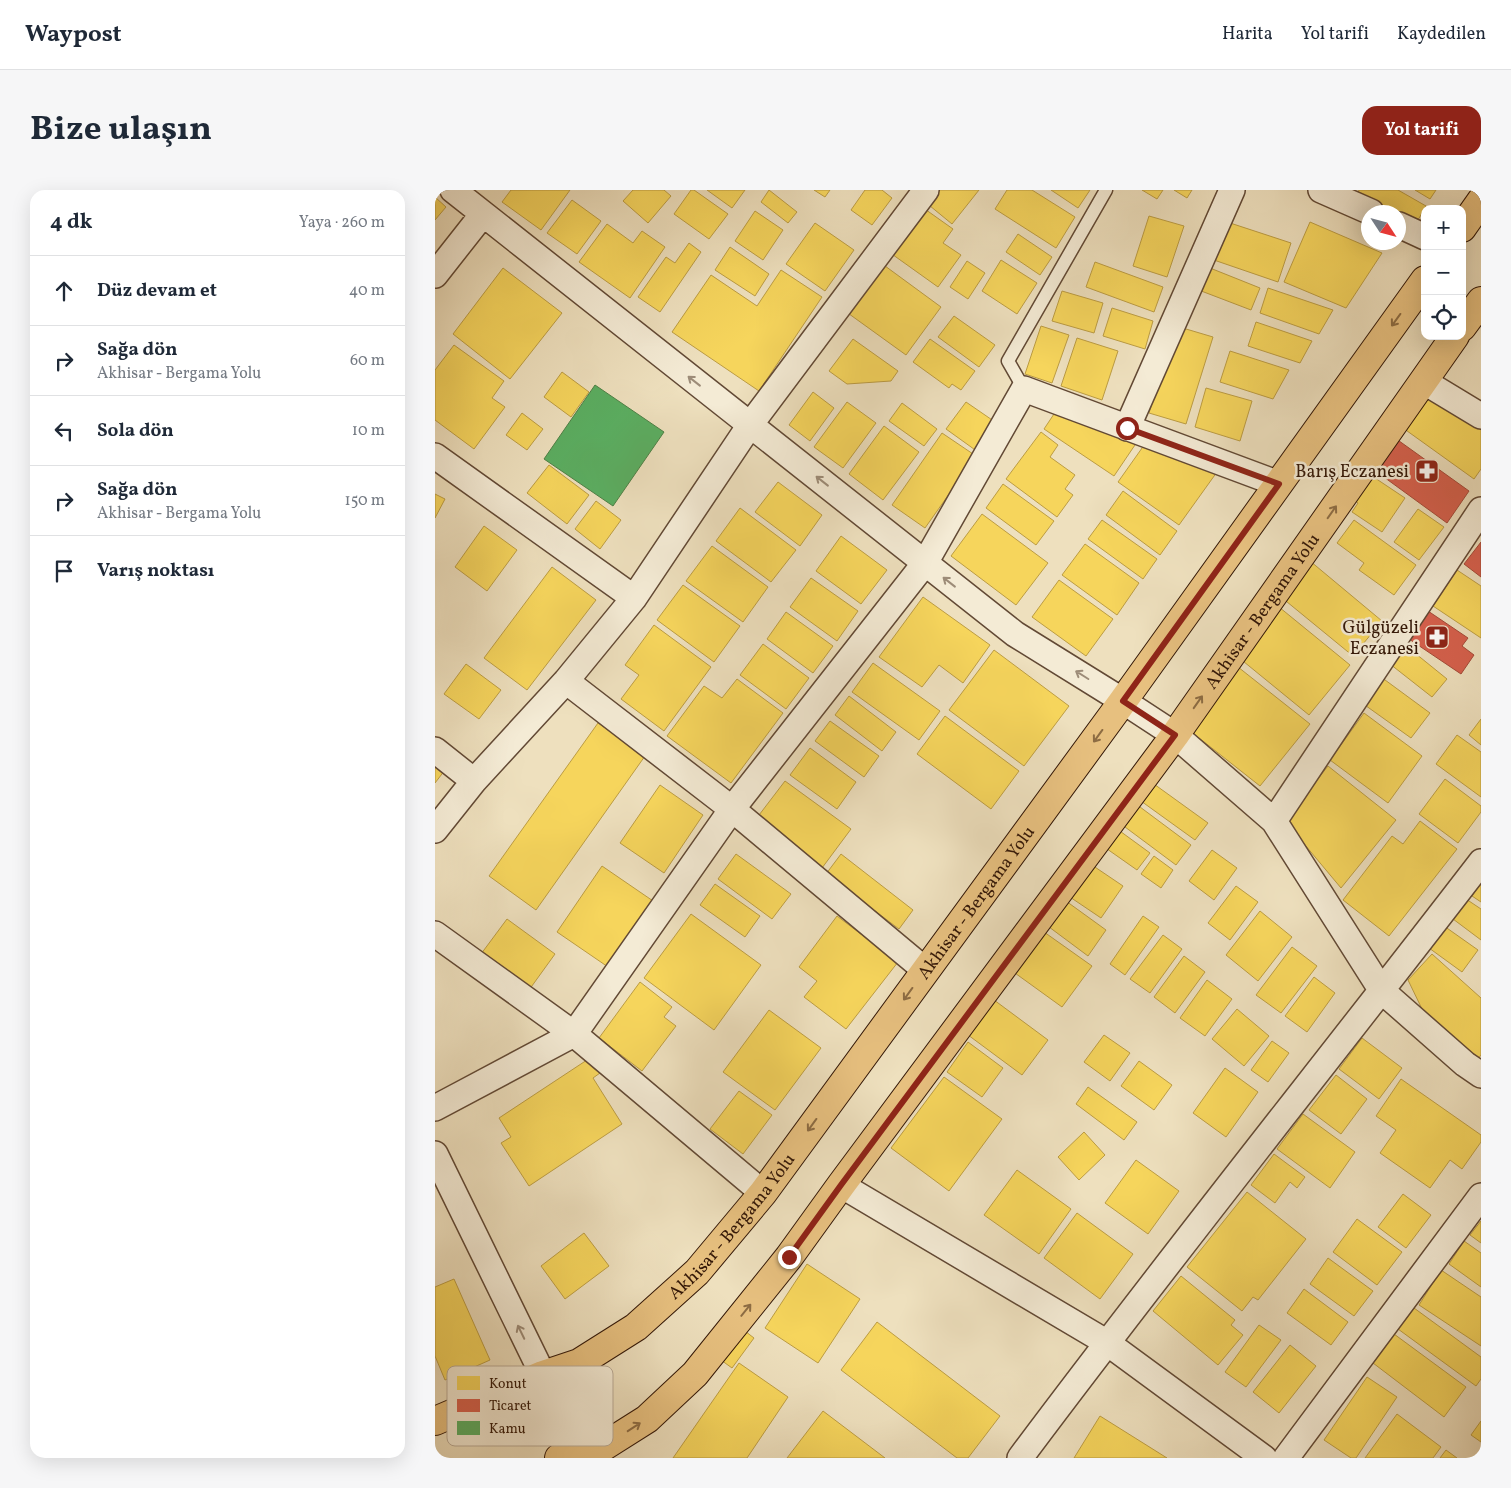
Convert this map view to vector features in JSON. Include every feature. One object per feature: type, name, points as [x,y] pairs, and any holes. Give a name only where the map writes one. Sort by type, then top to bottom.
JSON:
[{"type":"main road","points":[[1466,222],[1481,201]]},
{"type":"main road","name":"Akhisar - Bergama Yolu","points":[[573,1366],[636,1327],[697,1272],[763,1193],[1123,701],[1421,286]]},
{"type":"main road","points":[[1466,322],[1481,301]]},
{"type":"main road","name":"Akhisar - Bergama Yolu","points":[[613,1441],[647,1419],[695,1374],[789,1257],[1175,735],[1452,340]]},
{"type":"main road","name":"Akhisar - Bergama Yolu","points":[[435,1421],[447,1416]]},
{"type":"main road","name":"Akhisar - Bergama Yolu","points":[[567,1456],[598,1450],[604,1446]]},
{"type":"street","points":[[435,830],[474,781],[566,681],[634,598],[750,425],[926,190]]},
{"type":"street","points":[[1127,428],[1232,190]]},
{"type":"street","points":[[1321,190],[1361,208]]},
{"type":"street","points":[[435,275],[473,200],[750,425],[1015,634],[1175,735],[1274,821],[1382,991],[1481,1076]]},
{"type":"street","points":[[1406,228],[1421,235]]},
{"type":"street","points":[[1423,381],[1481,416]]},
{"type":"street","points":[[435,1108],[574,1034],[732,809],[925,563],[1024,389],[1279,484]]},
{"type":"street","points":[[435,456],[634,598]]},
{"type":"street","points":[[1274,821],[1481,510]]},
{"type":"street","points":[[566,681],[732,809],[925,970]]},
{"type":"street","points":[[435,750],[474,781]]},
{"type":"street","points":[[1020,1458],[1106,1342],[1481,862]]},
{"type":"street","points":[[435,934],[574,1034],[763,1193]]},
{"type":"street","points":[[435,1154],[538,1366]]},
{"type":"street","points":[[841,1185],[1106,1342],[1258,1456]]},
{"type":"street","points":[[1286,1458],[1481,1196]]},
{"type":"lane","points":[[1024,389],[1008,361],[1106,190]]},
{"type":"building: Konut","points":[[511,190],[570,190],[541,230],[502,202]]},
{"type":"building: Konut","points":[[633,190],[664,190],[671,196],[648,223],[623,201]]},
{"type":"building: Konut","points":[[691,190],[694,190],[728,214],[709,239],[674,214]]},
{"type":"building: Konut","points":[[707,190],[745,190],[732,208]]},
{"type":"building: Konut","points":[[769,190],[797,212],[788,223],[761,202]]},
{"type":"building: Konut","points":[[814,190],[830,190],[825,197]]},
{"type":"building: Konut","points":[[865,190],[882,190],[892,198],[872,225],[851,210]]},
{"type":"building: Konut","points":[[933,190],[979,190],[952,224],[924,201]]},
{"type":"building: Konut","points":[[1007,190],[1032,190],[1075,217],[1056,248],[995,209]]},
{"type":"building: Konut","points":[[1051,190],[1090,190],[1078,208]]},
{"type":"building: Konut","points":[[1142,190],[1163,190],[1157,199]]},
{"type":"building: Konut","points":[[1174,190],[1192,190],[1187,198]]},
{"type":"building: Konut","points":[[1359,190],[1398,190],[1424,205],[1421,205],[1421,215],[1414,227],[1406,222],[1406,205],[1376,205],[1357,195]]},
{"type":"building: Konut","points":[[1415,190],[1436,190],[1430,199]]},
{"type":"building: Konut","points":[[435,197],[446,207],[435,220]]},
{"type":"building: Konut","points":[[572,200],[601,221],[577,254],[547,233]]},
{"type":"building: Konut","points":[[922,207],[953,229],[943,243],[961,255],[938,287],[889,252]]},
{"type":"building: Konut","points":[[755,211],[783,230],[763,260],[735,241]]},
{"type":"building: Konut","points":[[1149,216],[1184,226],[1167,277],[1133,266]]},
{"type":"building: Konut","points":[[1221,220],[1291,243],[1278,282],[1208,258]]},
{"type":"building: Konut","points":[[1310,222],[1361,244],[1361,250],[1375,250],[1382,253],[1346,308],[1284,282]]},
{"type":"building: Konut","points":[[815,223],[854,250],[825,291],[786,264]]},
{"type":"building: Konut","points":[[607,224],[633,243],[642,231],[665,247],[630,298],[579,262]]},
{"type":"building: Konut","points":[[1018,234],[1052,257],[1040,275],[1006,252]]},
{"type":"building: Konut","points":[[689,243],[701,252],[660,312],[638,297],[666,257],[675,263]]},
{"type":"building: Konut","points":[[730,247],[769,274],[755,296],[715,270]]},
{"type":"building: Konut","points":[[1001,260],[1037,283],[1017,314],[982,291]]},
{"type":"building: Konut","points":[[967,261],[985,273],[968,299],[950,287]]},
{"type":"building: Konut","points":[[1095,262],[1163,287],[1154,312],[1086,287]]},
{"type":"building: Konut","points":[[881,263],[941,307],[906,355],[845,311]]},
{"type":"building: Konut","points":[[1205,266],[1260,288],[1251,310],[1196,289]]},
{"type":"building: Konut","points":[[503,268],[562,313],[510,379],[453,334]]},
{"type":"building: Konut","points":[[781,270],[822,297],[759,391],[672,332],[711,275],[757,306]]},
{"type":"building: Konut","points":[[1268,288],[1333,310],[1319,334],[1260,313]]},
{"type":"building: Konut","points":[[1062,291],[1103,303],[1094,333],[1052,321]]},
{"type":"building: Konut","points":[[1112,308],[1153,321],[1145,349],[1103,336]]},
{"type":"building: Konut","points":[[954,316],[995,345],[979,367],[938,337]]},
{"type":"building: Konut","points":[[1256,322],[1312,341],[1300,363],[1248,346]]},
{"type":"building: Konut","points":[[1041,326],[1069,335],[1052,383],[1025,374]]},
{"type":"building: Konut","points":[[1176,326],[1213,337],[1186,424],[1149,413]]},
{"type":"building: Konut","points":[[1077,338],[1118,351],[1102,400],[1061,386]]},
{"type":"building: Konut","points":[[853,339],[898,371],[891,381],[847,384],[829,371]]},
{"type":"building: Konut","points":[[930,339],[975,371],[961,390],[952,384],[949,388],[913,362]]},
{"type":"building: Konut","points":[[454,345],[504,381],[492,398],[505,407],[474,449],[435,420],[435,370]]},
{"type":"building: Konut","points":[[1230,351],[1289,370],[1273,399],[1220,382]]},
{"type":"building: Konut","points":[[562,372],[589,392],[571,417],[544,397]]},
{"type":"building: Konut","points":[[1423,386],[1481,428],[1481,469],[1474,479],[1396,423]]},
{"type":"building: Konut","points":[[1206,388],[1252,401],[1240,441],[1195,427]]},
{"type":"building: Konut","points":[[813,392],[834,408],[810,441],[789,425]]},
{"type":"building: Konut","points":[[847,402],[876,423],[843,468],[814,447]]},
{"type":"building: Konut","points":[[966,402],[998,424],[978,452],[946,429]]},
{"type":"building: Konut","points":[[902,403],[937,429],[924,446],[889,421]]},
{"type":"building: Konut","points":[[1060,405],[1137,442],[1114,476],[1044,429]]},
{"type":"building: Konut","points":[[522,413],[543,429],[527,450],[506,435]]},
{"type":"building: Konut","points":[[884,426],[919,452],[883,500],[849,474]]},
{"type":"building: Konut","points":[[1041,432],[1058,445],[1050,457],[1075,475],[1065,489],[1073,495],[1057,517],[1006,479]]},
{"type":"building: Konut","points":[[942,433],[976,456],[925,528],[892,505]]},
{"type":"building: Konut","points":[[1147,441],[1217,472],[1179,525],[1118,482]]},
{"type":"building: Konut","points":[[549,465],[589,495],[567,524],[527,493]]},
{"type":"building: Konut","points":[[1363,470],[1405,498],[1382,532],[1352,512],[1358,503],[1352,499]]},
{"type":"building: Konut","points":[[778,482],[822,515],[800,546],[755,512]]},
{"type":"building: Konut","points":[[1003,484],[1054,521],[1036,545],[986,508]]},
{"type":"building: Konut","points":[[1123,491],[1177,531],[1160,555],[1106,515]]},
{"type":"building: Konut","points":[[435,494],[445,499],[435,518]]},
{"type":"building: Konut","points":[[596,501],[621,520],[600,549],[575,529]]},
{"type":"building: Konut","points":[[740,508],[796,550],[771,582],[716,541]]},
{"type":"building: Konut","points":[[1418,509],[1444,527],[1419,560],[1394,542]]},
{"type":"building: Konut","points":[[982,514],[1048,563],[1016,605],[951,556]]},
{"type":"building: Konut","points":[[1102,520],[1157,559],[1143,579],[1088,539]]},
{"type":"building: Konut","points":[[1354,520],[1416,565],[1394,595],[1359,570],[1364,563],[1337,543]]},
{"type":"building: Konut","points":[[484,526],[517,550],[487,591],[455,567]]},
{"type":"building: Konut","points":[[841,536],[887,570],[861,604],[816,571]]},
{"type":"building: Konut","points":[[1085,544],[1139,583],[1117,615],[1062,575]]},
{"type":"building: Konut","points":[[712,546],[768,587],[743,622],[686,581]]},
{"type":"building: Konut","points":[[1310,561],[1382,621],[1353,656],[1281,597]]},
{"type":"building: Konut","points":[[552,567],[596,600],[527,690],[484,658]]},
{"type":"building: Konut","points":[[1457,570],[1481,586],[1481,638],[1433,606]]},
{"type":"building: Konut","points":[[811,578],[858,611],[837,641],[790,607]]},
{"type":"building: Konut","points":[[1059,580],[1113,619],[1086,656],[1032,617]]},
{"type":"building: Konut","points":[[683,585],[740,626],[714,662],[657,620]]},
{"type":"building: Konut","points":[[923,597],[990,645],[963,683],[939,665],[922,687],[879,657]]},
{"type":"building: Konut","points":[[1279,607],[1350,665],[1309,715],[1238,657]]},
{"type":"building: Konut","points":[[786,612],[833,646],[813,673],[767,639]]},
{"type":"building: Konut","points":[[654,625],[711,667],[664,731],[621,699],[639,675],[625,665]]},
{"type":"building: Konut","points":[[763,644],[809,678],[786,709],[740,675]]},
{"type":"building: Konut","points":[[1405,645],[1447,679],[1432,697],[1390,664]]},
{"type":"building: Konut","points":[[994,650],[1069,706],[1024,766],[949,710]]},
{"type":"building: Konut","points":[[873,663],[940,711],[919,740],[852,692]]},
{"type":"building: Konut","points":[[466,664],[501,690],[479,719],[444,694]]},
{"type":"building: Konut","points":[[1238,667],[1310,724],[1260,786],[1189,730]]},
{"type":"building: Konut","points":[[1381,677],[1430,713],[1411,738],[1362,703]]},
{"type":"building: Konut","points":[[737,679],[783,713],[731,783],[667,736],[704,686],[722,698]]},
{"type":"building: Konut","points":[[849,696],[896,732],[882,751],[835,715]]},
{"type":"building: Konut","points":[[1364,713],[1422,756],[1388,803],[1330,760]]},
{"type":"building: Konut","points":[[945,716],[1019,771],[991,809],[917,754]]},
{"type":"building: Konut","points":[[1481,719],[1481,745],[1469,735]]},
{"type":"building: Konut","points":[[830,721],[879,756],[864,777],[815,741]]},
{"type":"building: Konut","points":[[598,723],[645,756],[536,910],[489,876]]},
{"type":"building: Konut","points":[[1457,735],[1481,752],[1481,797],[1436,764]]},
{"type":"building: Konut","points":[[810,748],[856,782],[837,809],[790,775]]},
{"type":"building: Konut","points":[[435,763],[445,770],[435,783]]},
{"type":"building: Konut","points":[[1328,766],[1396,820],[1341,888],[1285,821]]},
{"type":"building: Konut","points":[[1147,779],[1208,823],[1195,840],[1134,796]]},
{"type":"building: Konut","points":[[1445,779],[1481,806],[1481,812],[1458,843],[1419,814]]},
{"type":"building: Konut","points":[[785,781],[851,829],[822,868],[756,819]]},
{"type":"building: Konut","points":[[660,785],[703,815],[664,873],[620,843]]},
{"type":"building: Konut","points":[[1132,801],[1191,845],[1176,865],[1117,821]]},
{"type":"building: Konut","points":[[1420,821],[1457,849],[1389,936],[1343,900],[1392,836],[1403,844]]},
{"type":"building: Konut","points":[[1113,826],[1150,853],[1137,870],[1100,844]]},
{"type":"building: Konut","points":[[1212,850],[1237,868],[1214,900],[1189,881]]},
{"type":"building: Konut","points":[[736,854],[791,894],[772,919],[718,879]]},
{"type":"building: Konut","points":[[841,854],[913,910],[899,929],[826,874]]},
{"type":"building: Konut","points":[[1154,856],[1173,870],[1161,888],[1141,874]]},
{"type":"building: Konut","points":[[1086,861],[1123,886],[1101,918],[1064,893]]},
{"type":"building: Konut","points":[[602,866],[656,903],[611,969],[557,932]]},
{"type":"building: Konut","points":[[1481,882],[1481,902],[1472,896]]},
{"type":"building: Konut","points":[[715,884],[760,916],[745,937],[700,905]]},
{"type":"building: Konut","points":[[1236,886],[1258,902],[1230,940],[1208,923]]},
{"type":"building: Konut","points":[[1059,896],[1106,930],[1088,956],[1041,921]]},
{"type":"building: Konut","points":[[1463,897],[1481,909],[1481,940],[1449,916]]},
{"type":"building: Konut","points":[[1260,911],[1292,937],[1258,981],[1226,955]]},
{"type":"building: Konut","points":[[691,914],[761,965],[714,1030],[644,978]]},
{"type":"building: Konut","points":[[837,916],[898,962],[846,1029],[804,997],[817,981],[799,967]]},
{"type":"building: Konut","points":[[1143,916],[1159,927],[1125,975],[1110,964]]},
{"type":"building: Konut","points":[[507,919],[555,954],[529,990],[481,954]]},
{"type":"building: Konut","points":[[1444,926],[1478,950],[1462,972],[1429,948]]},
{"type":"building: Konut","points":[[1037,927],[1092,966],[1062,1007],[1008,968]]},
{"type":"building: Konut","points":[[1163,935],[1182,949],[1150,993],[1130,979]]},
{"type":"building: Konut","points":[[1292,947],[1317,966],[1281,1013],[1256,995]]},
{"type":"building: Konut","points":[[1432,954],[1481,998],[1481,1055],[1478,1059],[1422,1009],[1408,980]]},
{"type":"building: Konut","points":[[1184,956],[1205,972],[1175,1013],[1154,997]]},
{"type":"building: Konut","points":[[1314,977],[1335,993],[1307,1032],[1285,1016]]},
{"type":"building: Konut","points":[[1207,980],[1232,999],[1205,1036],[1180,1018]]},
{"type":"building: Konut","points":[[640,982],[672,1007],[664,1017],[676,1026],[642,1071],[599,1038]]},
{"type":"building: Konut","points":[[990,997],[1048,1040],[1022,1075],[964,1032]]},
{"type":"building: Konut","points":[[1237,1009],[1269,1036],[1244,1066],[1212,1039]]},
{"type":"building: Konut","points":[[769,1010],[821,1048],[775,1110],[723,1072]]},
{"type":"building: Konut","points":[[1104,1035],[1130,1053],[1110,1081],[1084,1062]]},
{"type":"building: Konut","points":[[1362,1038],[1402,1068],[1379,1099],[1339,1069]]},
{"type":"building: Konut","points":[[1272,1041],[1289,1053],[1268,1082],[1251,1070]]},
{"type":"building: Konut","points":[[968,1042],[1003,1068],[982,1097],[947,1072]]},
{"type":"building: Konut","points":[[590,1058],[600,1073],[593,1078],[622,1124],[529,1186],[501,1143],[511,1137],[499,1118]]},
{"type":"building: Konut","points":[[1139,1061],[1172,1085],[1154,1110],[1121,1086]]},
{"type":"building: Konut","points":[[1225,1068],[1258,1092],[1226,1137],[1193,1113]]},
{"type":"building: Konut","points":[[1336,1075],[1367,1099],[1341,1134],[1309,1110]]},
{"type":"building: Konut","points":[[944,1077],[1002,1119],[949,1191],[891,1148]]},
{"type":"building: Konut","points":[[1401,1079],[1481,1135],[1481,1142],[1462,1169],[1450,1160],[1430,1188],[1380,1153],[1396,1130],[1376,1116]]},
{"type":"building: Konut","points":[[1088,1087],[1137,1122],[1124,1140],[1076,1104]]},
{"type":"building: Konut","points":[[739,1091],[772,1115],[743,1154],[710,1129]]},
{"type":"building: Konut","points":[[1303,1114],[1355,1152],[1330,1188],[1277,1149]]},
{"type":"building: Konut","points":[[1084,1132],[1105,1155],[1079,1180],[1058,1157]]},
{"type":"building: Konut","points":[[1274,1154],[1305,1177],[1297,1188],[1290,1182],[1275,1203],[1251,1185]]},
{"type":"building: Konut","points":[[1136,1160],[1179,1191],[1148,1234],[1105,1203]]},
{"type":"building: Konut","points":[[1017,1170],[1071,1209],[1039,1254],[984,1215]]},
{"type":"building: Konut","points":[[1247,1192],[1306,1239],[1258,1300],[1253,1297],[1242,1311],[1187,1267]]},
{"type":"building: Konut","points":[[1403,1194],[1431,1215],[1406,1248],[1378,1227]]},
{"type":"building: Konut","points":[[1077,1213],[1133,1254],[1100,1299],[1044,1258]]},
{"type":"building: Konut","points":[[1357,1219],[1402,1252],[1377,1285],[1333,1252]]},
{"type":"building: Konut","points":[[1481,1221],[1481,1243],[1470,1235]]},
{"type":"building: Konut","points":[[584,1233],[609,1266],[565,1299],[541,1266]]},
{"type":"building: Konut","points":[[1464,1241],[1481,1253],[1481,1287],[1449,1264]]},
{"type":"building: Konut","points":[[1328,1258],[1373,1291],[1354,1316],[1310,1284]]},
{"type":"building: Konut","points":[[807,1264],[860,1299],[818,1363],[765,1328]]},
{"type":"building: Konut","points":[[1441,1270],[1481,1297],[1481,1346],[1419,1305]]},
{"type":"building: Konut","points":[[1181,1276],[1235,1320],[1231,1325],[1243,1335],[1218,1365],[1153,1311]]},
{"type":"building: Konut","points":[[454,1279],[490,1360],[476,1366],[447,1366],[447,1379],[445,1380],[435,1356],[435,1287]]},
{"type":"building: Konut","points":[[1304,1289],[1348,1322],[1331,1345],[1287,1313]]},
{"type":"building: Konut","points":[[1414,1308],[1481,1357],[1481,1379],[1476,1386],[1398,1329]]},
{"type":"building: Konut","points":[[877,1322],[1000,1416],[968,1458],[957,1458],[841,1370]]},
{"type":"building: Konut","points":[[737,1325],[754,1338],[732,1368],[714,1355]]},
{"type":"building: Konut","points":[[1259,1325],[1281,1340],[1246,1387],[1225,1372]]},
{"type":"building: Konut","points":[[1394,1334],[1466,1387],[1444,1417],[1373,1363]]},
{"type":"building: Konut","points":[[1290,1345],[1316,1366],[1279,1413],[1253,1392]]},
{"type":"building: Konut","points":[[739,1363],[788,1397],[747,1458],[673,1458]]},
{"type":"building: Konut","points":[[1367,1377],[1397,1397],[1356,1458],[1351,1458],[1324,1440]]},
{"type":"building: Konut","points":[[823,1411],[885,1458],[787,1458]]},
{"type":"building: Konut","points":[[1397,1414],[1441,1447],[1433,1458],[1365,1458]]},
{"type":"building: Konut","points":[[1100,1416],[1167,1458],[1074,1458]]},
{"type":"building: Konut","points":[[1481,1421],[1481,1442],[1471,1435]]},
{"type":"building: Konut","points":[[1446,1450],[1457,1458],[1440,1458]]},
{"type":"building: Ticaret","points":[[1388,433],[1469,491],[1447,523],[1366,464]]},
{"type":"building: Ticaret","points":[[1481,542],[1481,577],[1464,564]]},
{"type":"building: Ticaret","points":[[1428,611],[1468,638],[1462,646],[1474,655],[1461,674],[1409,639]]},
{"type":"building: Kamu","points":[[595,385],[664,432],[613,506],[544,459]]},
{"type":"place","name":"Barış Eczanesi","points":[[1427,471]]},
{"type":"place","name":"Gülgüzeli Eczanesi","points":[[1437,637]]},
{"type":"route","points":[[789,1257],[1175,735],[1123,701],[1279,484],[1127,428]]}]
